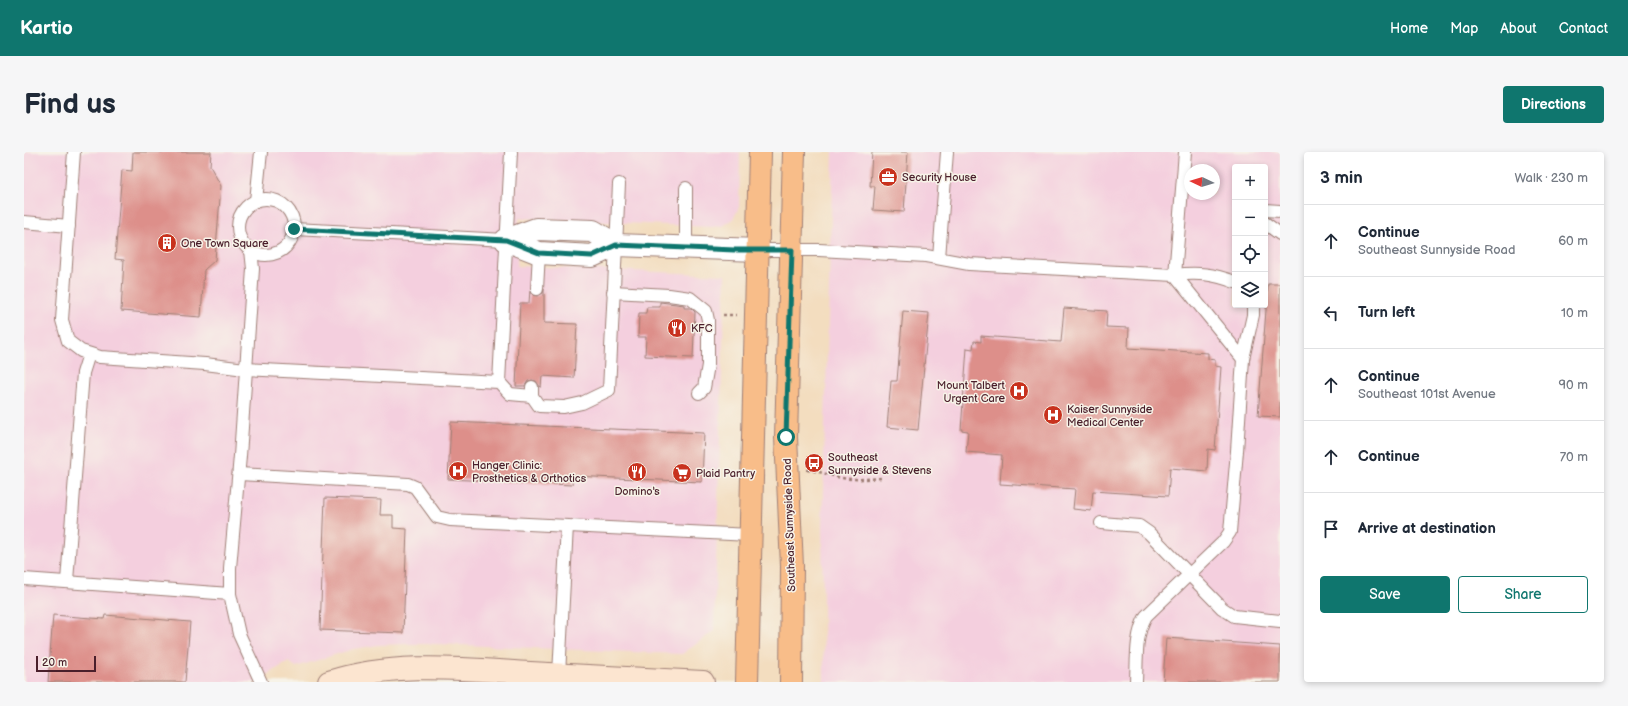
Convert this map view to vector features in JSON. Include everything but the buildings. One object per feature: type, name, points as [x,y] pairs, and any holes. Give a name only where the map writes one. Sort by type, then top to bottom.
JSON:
[{"type":"main road","points":[[746,682],[760,152]]},
{"type":"main road","name":"Southeast Sunnyside Road","points":[[791,682],[792,566],[787,469],[794,152]]},
{"type":"main road","points":[[329,682],[357,674],[404,668],[463,669],[703,682]]},
{"type":"street","points":[[506,240],[536,229],[592,232],[616,245],[686,249],[758,250]]},
{"type":"street","points":[[506,240],[539,253],[592,256],[616,245]]},
{"type":"lane","points":[[74,152],[62,320],[68,341],[81,351],[100,358],[205,364],[245,369],[499,382],[510,394],[532,392],[539,406],[564,407],[582,403],[609,390],[619,184]]},
{"type":"lane","points":[[256,201],[261,152]]},
{"type":"lane","points":[[499,382],[511,152]]},
{"type":"lane","points":[[939,258],[947,152]]},
{"type":"lane","points":[[1185,152],[1175,276],[1243,359]]},
{"type":"lane","points":[[686,188],[686,249]]},
{"type":"lane","points":[[266,199],[277,201],[286,208],[292,217],[294,229],[291,240],[284,249],[273,254],[262,254],[251,250],[244,243],[239,234],[238,224],[241,214],[247,206],[256,201],[266,199]]},
{"type":"lane","points":[[1268,210],[1280,211]]},
{"type":"lane","points":[[24,222],[69,226]]},
{"type":"lane","points":[[1268,225],[1280,234]]},
{"type":"lane","points":[[294,229],[506,240]]},
{"type":"lane","points":[[251,250],[253,269],[239,474],[230,568],[230,594],[239,634],[261,682]]},
{"type":"lane","points":[[758,250],[820,250],[926,256],[969,264],[1175,276],[1196,273],[1222,277],[1232,281]]},
{"type":"lane","points":[[537,289],[539,253]]},
{"type":"lane","points":[[613,292],[669,295],[690,298],[706,311],[708,320],[708,365],[704,388],[698,393]]},
{"type":"lane","points":[[1136,682],[1141,625],[1146,616],[1224,542],[1230,532],[1232,523],[1243,359],[1253,315],[1253,308]]},
{"type":"lane","points":[[67,581],[83,373],[88,354]]},
{"type":"lane","points":[[239,474],[408,484],[415,487],[437,517],[450,520],[750,535]]},
{"type":"lane","points":[[1100,523],[1139,526],[1148,533],[1222,608],[1234,616],[1280,621]]},
{"type":"lane","points":[[559,674],[567,526]]},
{"type":"lane","points":[[24,579],[230,594]]},
{"type":"path","points":[[708,329],[722,329],[722,315],[756,312]]},
{"type":"path","points":[[787,469],[820,472],[842,478],[866,480],[881,478]]},
{"type":"shaded area","points":[[24,152],[740,152],[739,207],[733,219],[723,226],[712,227],[519,218],[517,266],[725,275],[714,631],[682,654],[437,644],[378,645],[353,649],[296,667],[289,662],[257,682],[24,682]]},
{"type":"shaded area","name":"Kaiser Sunnyside Medical Center","points":[[833,152],[1280,152],[1280,682],[824,682],[822,526]]},
{"type":"place","name":"Security House","points":[[888,177]]},
{"type":"place","name":"One Town Square","points":[[167,243]]},
{"type":"place","name":"KFC","points":[[677,328]]},
{"type":"place","name":"Mount Talbert Urgent Care","points":[[1019,391]]},
{"type":"place","name":"Kaiser Sunnyside Medical Center","points":[[1053,415]]},
{"type":"place","name":"Southeast Sunnyside & Stevens","points":[[814,463]]},
{"type":"place","name":"Hanger Clinic: Prosthetics & Orthotics","points":[[458,471]]},
{"type":"place","name":"Domino's","points":[[637,472]]},
{"type":"place","name":"Plaid Pantry","points":[[682,473]]},
{"type":"route","points":[[294,229],[506,240],[539,253],[592,256],[616,245],[686,249],[792,250],[786,437]]}]
